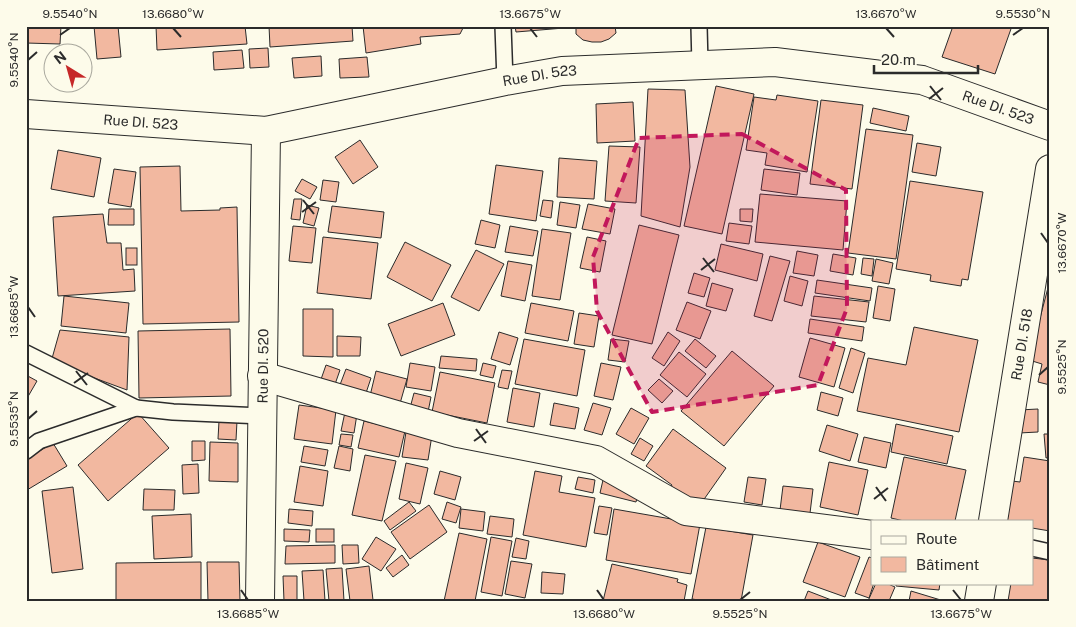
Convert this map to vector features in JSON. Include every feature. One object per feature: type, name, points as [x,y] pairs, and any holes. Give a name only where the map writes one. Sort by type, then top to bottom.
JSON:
[{"type":"street","name":"Rue DI. 523","points":[[26,114],[266,131],[505,81],[562,71],[775,62],[922,80],[1050,126]]},
{"type":"street","name":"Rue DI. 520","points":[[260,601],[266,131]]},
{"type":"street","name":"Rue DI. 518","points":[[993,520],[1050,169]]},
{"type":"street","points":[[262,376],[458,432],[596,460],[686,511],[871,535]]},
{"type":"street","points":[[979,601],[982,584]]},
{"type":"lane","points":[[503,26],[505,81]]},
{"type":"lane","points":[[699,26],[700,65]]},
{"type":"lane","points":[[26,353],[136,408],[173,412],[262,416]]},
{"type":"lane","points":[[26,451],[39,442],[136,408]]},
{"type":"lane","points":[[1034,548],[1050,552]]},
{"type":"highlighted area","points":[[742,134],[846,190],[847,308],[818,385],[652,412],[597,311],[593,257],[639,138]]},
{"type":"building","points":[[26,26],[61,26],[60,42],[26,43]]},
{"type":"building","points":[[94,26],[118,26],[121,57],[97,59]]},
{"type":"building","points":[[156,26],[245,26],[247,44],[157,50]]},
{"type":"building","points":[[269,26],[352,26],[353,41],[270,47]]},
{"type":"building","points":[[363,26],[464,26],[460,34],[420,37],[421,44],[366,53]]},
{"type":"building","points":[[515,26],[615,26],[616,33],[609,39],[601,42],[592,42],[583,40],[576,34],[576,27],[516,32]]},
{"type":"building","points":[[953,26],[1012,26],[995,74],[942,57]]},
{"type":"building","points":[[268,48],[269,67],[250,68],[249,49]]},
{"type":"building","points":[[242,50],[244,68],[214,70],[213,52]]},
{"type":"building","points":[[321,56],[322,76],[294,78],[292,58]]},
{"type":"building","points":[[367,57],[369,77],[340,78],[339,59]]},
{"type":"building","points":[[716,86],[754,94],[722,234],[684,226]]},
{"type":"building","points":[[648,89],[685,90],[690,167],[680,227],[641,216]]},
{"type":"building","points":[[777,95],[818,101],[807,172],[765,165],[767,153],[746,150],[754,97],[776,100]]},
{"type":"building","points":[[821,100],[863,105],[852,189],[810,184]]},
{"type":"building","points":[[633,102],[635,141],[597,143],[596,104]]},
{"type":"building","points":[[873,108],[909,116],[906,131],[870,123]]},
{"type":"building","points":[[866,129],[913,135],[896,259],[848,253]]},
{"type":"building","points":[[360,140],[378,167],[353,184],[335,157]]},
{"type":"building","points":[[917,143],[941,147],[936,176],[912,172]]},
{"type":"building","points":[[609,146],[640,147],[636,203],[605,201]]},
{"type":"building","points":[[58,150],[101,158],[94,197],[51,189]]},
{"type":"building","points":[[559,158],[597,161],[594,199],[557,197]]},
{"type":"building","points":[[496,165],[543,171],[536,221],[489,214]]},
{"type":"building","points":[[180,166],[181,211],[220,210],[220,208],[237,207],[239,322],[143,324],[140,167]]},
{"type":"building","points":[[114,169],[136,172],[131,207],[108,203]]},
{"type":"building","points":[[764,169],[800,173],[797,195],[761,190]]},
{"type":"building","points":[[302,179],[317,187],[310,199],[295,191]]},
{"type":"building","points":[[323,180],[339,182],[336,202],[320,200]]},
{"type":"building","points":[[910,181],[983,192],[968,280],[962,279],[961,286],[930,281],[931,275],[896,269]]},
{"type":"building","points":[[760,194],[847,201],[843,250],[755,242]]},
{"type":"building","points":[[294,199],[302,199],[300,220],[291,219]]},
{"type":"building","points":[[543,200],[553,201],[551,218],[540,216]]},
{"type":"building","points":[[560,202],[580,205],[576,228],[557,225]]},
{"type":"building","points":[[588,204],[615,209],[610,234],[582,229]]},
{"type":"building","points":[[307,205],[319,208],[314,226],[303,223]]},
{"type":"building","points":[[332,206],[384,212],[381,238],[328,232]]},
{"type":"building","points":[[109,209],[134,209],[134,225],[108,225]]},
{"type":"building","points":[[740,209],[753,209],[752,222],[740,221]]},
{"type":"building","points":[[103,214],[107,243],[121,243],[123,270],[134,269],[135,291],[58,296],[53,217]]},
{"type":"building","points":[[481,220],[500,225],[495,248],[475,244]]},
{"type":"building","points":[[729,223],[752,226],[749,244],[726,241]]},
{"type":"building","points":[[639,225],[679,235],[652,344],[612,335]]},
{"type":"building","points":[[293,226],[316,228],[312,263],[289,261]]},
{"type":"building","points":[[510,226],[538,231],[533,256],[505,252]]},
{"type":"building","points":[[542,229],[571,233],[560,300],[532,296]]},
{"type":"building","points":[[323,237],[378,243],[371,299],[317,293]]},
{"type":"building","points":[[587,237],[606,241],[600,272],[580,268]]},
{"type":"building","points":[[405,242],[451,265],[432,301],[387,277]]},
{"type":"building","points":[[721,244],[763,254],[757,281],[715,270]]},
{"type":"building","points":[[126,248],[137,248],[137,265],[126,265]]},
{"type":"building","points":[[476,250],[504,264],[479,311],[451,297]]},
{"type":"building","points":[[797,251],[818,255],[814,276],[793,273]]},
{"type":"building","points":[[833,254],[856,258],[853,275],[830,271]]},
{"type":"building","points":[[770,256],[790,261],[772,321],[754,316]]},
{"type":"building","points":[[863,258],[874,259],[872,276],[861,274]]},
{"type":"building","points":[[876,259],[893,263],[889,284],[872,281]]},
{"type":"building","points":[[508,261],[532,265],[525,301],[501,296]]},
{"type":"building","points":[[694,273],[710,278],[704,297],[688,293]]},
{"type":"building","points":[[790,276],[808,281],[802,306],[784,301]]},
{"type":"building","points":[[817,280],[872,288],[870,301],[815,293]]},
{"type":"building","points":[[1050,280],[1050,385],[1038,382],[1042,364],[1029,360]]},
{"type":"building","points":[[712,283],[733,289],[726,311],[706,306]]},
{"type":"building","points":[[878,286],[895,289],[890,321],[873,318]]},
{"type":"building","points":[[64,296],[129,303],[126,333],[61,326]]},
{"type":"building","points":[[814,296],[869,302],[866,322],[811,316]]},
{"type":"building","points":[[687,302],[711,311],[700,339],[676,330]]},
{"type":"building","points":[[443,303],[455,335],[401,356],[388,324]]},
{"type":"building","points":[[531,303],[574,311],[568,341],[525,333]]},
{"type":"building","points":[[303,309],[333,309],[333,357],[303,356]]},
{"type":"building","points":[[579,313],[599,316],[594,347],[574,344]]},
{"type":"building","points":[[810,319],[864,327],[862,341],[808,333]]},
{"type":"building","points":[[914,327],[978,340],[959,432],[857,411],[868,358],[906,365]]},
{"type":"building","points":[[230,329],[231,396],[139,398],[138,331]]},
{"type":"building","points":[[60,330],[129,337],[127,390],[51,362]]},
{"type":"building","points":[[499,332],[518,338],[510,365],[491,359]]},
{"type":"building","points":[[668,332],[680,341],[664,366],[652,358]]},
{"type":"building","points":[[337,336],[361,337],[360,356],[337,356]]},
{"type":"building","points":[[810,338],[845,348],[834,387],[799,377]]},
{"type":"building","points":[[524,339],[585,350],[577,396],[515,384]]},
{"type":"building","points":[[611,339],[629,341],[625,362],[608,360]]},
{"type":"building","points":[[695,339],[716,356],[706,368],[685,351]]},
{"type":"building","points":[[851,348],[865,353],[853,393],[839,388]]},
{"type":"building","points":[[732,351],[774,386],[724,446],[681,411]]},
{"type":"building","points":[[679,352],[706,374],[687,397],[660,375]]},
{"type":"building","points":[[441,356],[477,359],[476,371],[439,368]]},
{"type":"building","points":[[410,363],[435,367],[431,391],[406,387]]},
{"type":"building","points":[[483,363],[496,366],[493,378],[480,375]]},
{"type":"building","points":[[601,363],[621,367],[613,400],[594,396]]},
{"type":"building","points":[[326,365],[340,370],[333,390],[319,385]]},
{"type":"building","points":[[346,369],[371,378],[364,399],[338,390]]},
{"type":"building","points":[[502,370],[512,371],[508,389],[498,387]]},
{"type":"building","points":[[376,371],[407,379],[399,407],[369,400]]},
{"type":"building","points":[[440,372],[495,383],[487,423],[432,412]]},
{"type":"building","points":[[26,375],[37,381],[26,400]]},
{"type":"building","points":[[659,379],[673,391],[662,403],[648,390]]},
{"type":"building","points":[[513,388],[540,393],[534,427],[507,422]]},
{"type":"building","points":[[821,392],[843,398],[838,416],[817,410]]},
{"type":"building","points":[[414,393],[431,397],[428,412],[410,408]]},
{"type":"building","points":[[554,403],[579,408],[575,429],[550,425]]},
{"type":"building","points":[[593,403],[611,408],[602,435],[584,430]]},
{"type":"building","points":[[299,405],[336,410],[332,444],[294,439]]},
{"type":"building","points":[[631,408],[649,418],[634,444],[616,434]]},
{"type":"building","points":[[1038,409],[1038,432],[1019,433],[1019,410]]},
{"type":"building","points":[[345,412],[357,414],[354,433],[341,431]]},
{"type":"building","points":[[138,413],[169,448],[108,501],[78,465]]},
{"type":"building","points":[[219,421],[237,421],[236,440],[218,439]]},
{"type":"building","points":[[364,421],[405,431],[399,457],[358,448]]},
{"type":"building","points":[[896,424],[953,436],[947,464],[891,452]]},
{"type":"building","points":[[827,425],[858,434],[850,461],[819,451]]},
{"type":"building","points":[[673,429],[726,468],[700,505],[669,490],[672,485],[646,466]]},
{"type":"building","points":[[406,432],[432,435],[428,460],[402,457]]},
{"type":"building","points":[[341,434],[353,435],[351,447],[339,445]]},
{"type":"building","points":[[1044,434],[1050,434],[1050,457],[1046,458]]},
{"type":"building","points":[[864,437],[891,443],[886,468],[858,462]]},
{"type":"building","points":[[640,438],[653,446],[644,461],[631,454]]},
{"type":"building","points":[[192,441],[205,441],[205,460],[192,461]]},
{"type":"building","points":[[210,442],[238,443],[238,482],[209,481]]},
{"type":"building","points":[[53,443],[67,466],[27,490],[26,459]]},
{"type":"building","points":[[304,446],[328,450],[325,466],[301,462]]},
{"type":"building","points":[[339,446],[353,449],[350,471],[334,468]]},
{"type":"building","points":[[365,455],[396,461],[382,521],[352,515]]},
{"type":"building","points":[[904,457],[966,470],[955,520],[900,520],[891,518]]},
{"type":"building","points":[[1024,457],[1050,461],[1050,531],[1034,528],[1034,520],[1007,520],[1012,481],[1020,482]]},
{"type":"building","points":[[829,462],[868,470],[858,515],[820,507]]},
{"type":"building","points":[[406,463],[428,468],[420,504],[399,499]]},
{"type":"building","points":[[198,464],[199,493],[183,494],[182,465]]},
{"type":"building","points":[[300,466],[328,471],[323,506],[294,502]]},
{"type":"building","points":[[440,471],[461,477],[455,500],[434,494]]},
{"type":"building","points":[[535,471],[562,476],[559,492],[595,498],[586,547],[523,535]]},
{"type":"building","points":[[578,477],[595,480],[593,493],[575,489]]},
{"type":"building","points":[[748,477],[766,479],[762,505],[744,502]]},
{"type":"building","points":[[603,480],[639,490],[636,502],[600,493]]},
{"type":"building","points":[[783,486],[813,489],[810,513],[780,510]]},
{"type":"building","points":[[73,487],[83,569],[52,573],[42,491]]},
{"type":"building","points":[[144,489],[175,490],[174,510],[143,510]]},
{"type":"building","points":[[409,502],[416,511],[390,530],[384,521]]},
{"type":"building","points":[[447,502],[461,507],[456,523],[442,519]]},
{"type":"building","points":[[429,505],[447,532],[410,559],[391,532]]},
{"type":"building","points":[[599,506],[612,508],[607,535],[594,533]]},
{"type":"building","points":[[289,509],[313,511],[312,526],[288,523]]},
{"type":"building","points":[[461,509],[485,512],[483,531],[459,528]]},
{"type":"building","points":[[614,509],[700,524],[691,574],[606,560]]},
{"type":"building","points":[[191,514],[192,557],[154,559],[152,516]]},
{"type":"building","points":[[490,516],[514,519],[512,537],[487,534]]},
{"type":"building","points":[[706,527],[753,535],[741,601],[692,599]]},
{"type":"building","points":[[284,529],[310,530],[309,542],[284,541]]},
{"type":"building","points":[[316,529],[334,529],[334,542],[316,542]]},
{"type":"building","points":[[459,533],[487,539],[475,601],[444,601]]},
{"type":"building","points":[[376,537],[396,549],[381,571],[362,559]]},
{"type":"building","points":[[491,537],[512,541],[502,596],[481,592]]},
{"type":"building","points":[[516,538],[529,541],[526,559],[512,557]]},
{"type":"building","points":[[818,542],[860,557],[845,597],[803,582]]},
{"type":"building","points":[[335,545],[335,563],[285,564],[286,546]]},
{"type":"building","points":[[342,545],[358,545],[359,563],[343,564]]},
{"type":"building","points":[[402,555],[409,565],[393,577],[386,568]]},
{"type":"building","points":[[869,557],[871,558],[871,584],[874,584],[869,598],[855,593]]},
{"type":"building","points":[[1034,558],[1050,560],[1050,601],[1008,601],[1011,584],[1034,584]]},
{"type":"building","points":[[511,561],[532,564],[525,598],[505,594]]},
{"type":"building","points":[[201,562],[201,601],[116,601],[116,563]]},
{"type":"building","points":[[207,562],[239,562],[240,601],[208,601]]},
{"type":"building","points":[[612,564],[678,579],[677,582],[687,585],[684,601],[603,601]]},
{"type":"building","points":[[369,566],[373,600],[350,601],[346,569]]},
{"type":"building","points":[[342,568],[344,601],[329,601],[326,569]]},
{"type":"building","points":[[323,570],[325,601],[304,601],[302,571]]},
{"type":"building","points":[[542,572],[565,574],[563,594],[541,593]]},
{"type":"building","points":[[283,576],[297,576],[297,601],[284,601]]},
{"type":"building","points":[[876,584],[888,584],[895,587],[889,601],[868,601]]},
{"type":"building","points":[[896,584],[940,584],[939,590],[896,586]]},
{"type":"building","points":[[808,591],[834,601],[804,601]]},
{"type":"building","points":[[911,591],[944,601],[909,601]]}]
